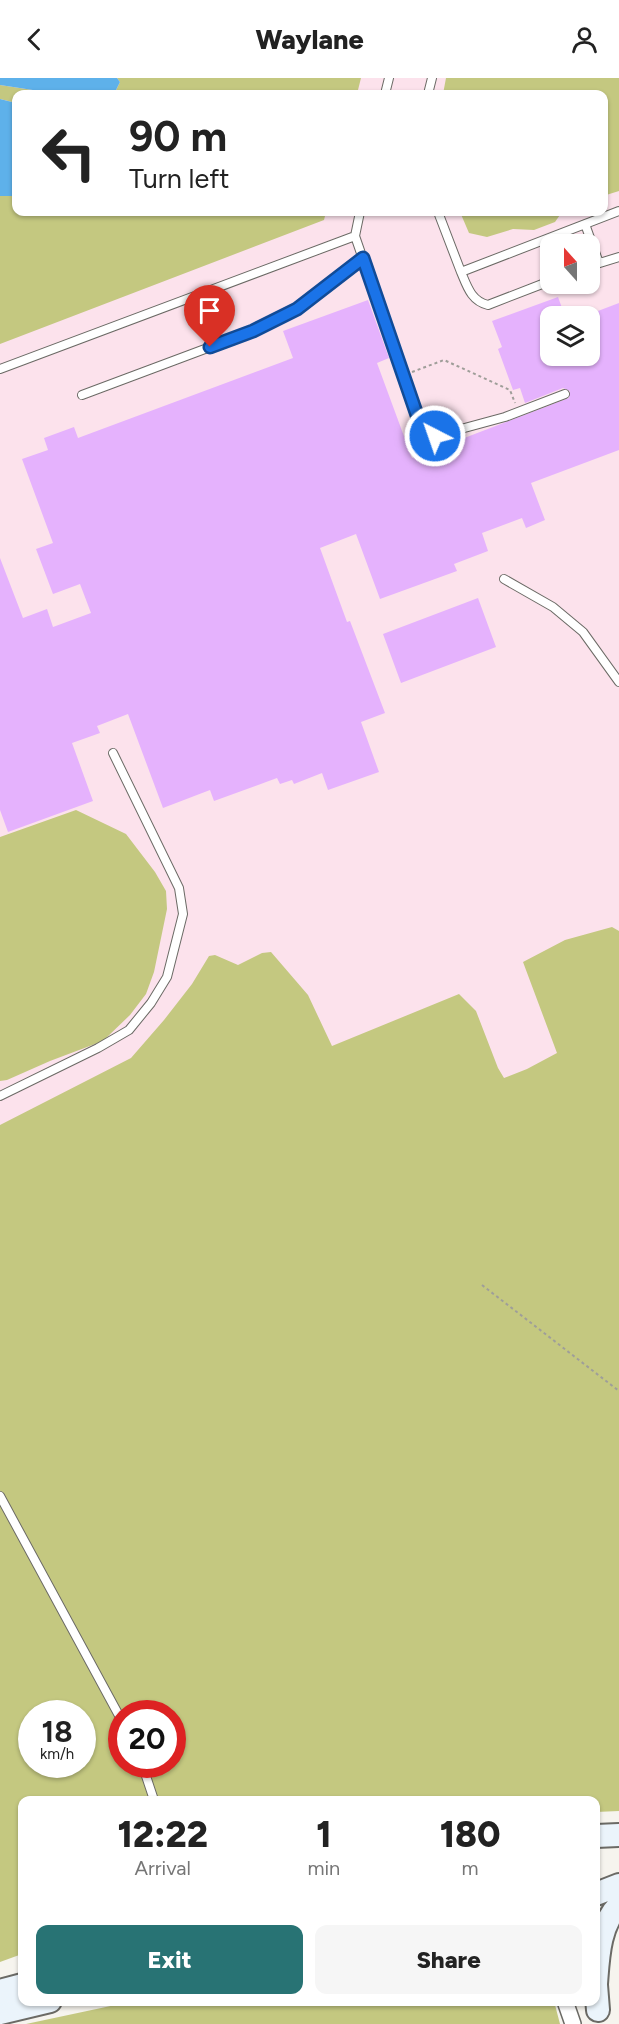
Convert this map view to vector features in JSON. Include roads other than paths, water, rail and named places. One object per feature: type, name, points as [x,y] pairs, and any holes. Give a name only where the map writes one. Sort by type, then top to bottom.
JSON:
[{"type":"main road","points":[[600,1836],[619,1835]]},
{"type":"main road","points":[[600,1892],[619,1885]]},
{"type":"main road","points":[[600,1942],[611,1913],[619,1905]]},
{"type":"main road","points":[[0,1991],[18,1986]]},
{"type":"main road","points":[[0,2013],[29,2006]]},
{"type":"street","points":[[567,2006],[573,2024]]},
{"type":"lane","points":[[359,216],[355,236],[418,418],[426,433],[435,436],[518,412],[565,394]]},
{"type":"lane","points":[[440,216],[461,272],[472,295],[480,303],[488,305],[540,285]]},
{"type":"lane","points":[[461,272],[608,216]]},
{"type":"lane","points":[[585,224],[589,234]]},
{"type":"lane","points":[[0,369],[355,236]]},
{"type":"lane","points":[[600,262],[619,257]]},
{"type":"lane","points":[[82,395],[262,327],[297,309],[363,258]]},
{"type":"lane","points":[[504,579],[553,607],[583,632],[619,682]]},
{"type":"lane","points":[[0,1096],[98,1048],[129,1030],[151,1003],[167,977],[183,915],[179,888],[113,753]]},
{"type":"lane","points":[[0,1496],[111,1700]]},
{"type":"lane","points":[[147,1778],[153,1796]]},
{"type":"water","points":[[0,78],[117,78],[120,82],[116,90],[33,90],[0,85]]},
{"type":"water","points":[[0,99],[12,102],[12,196],[0,196]]}]
